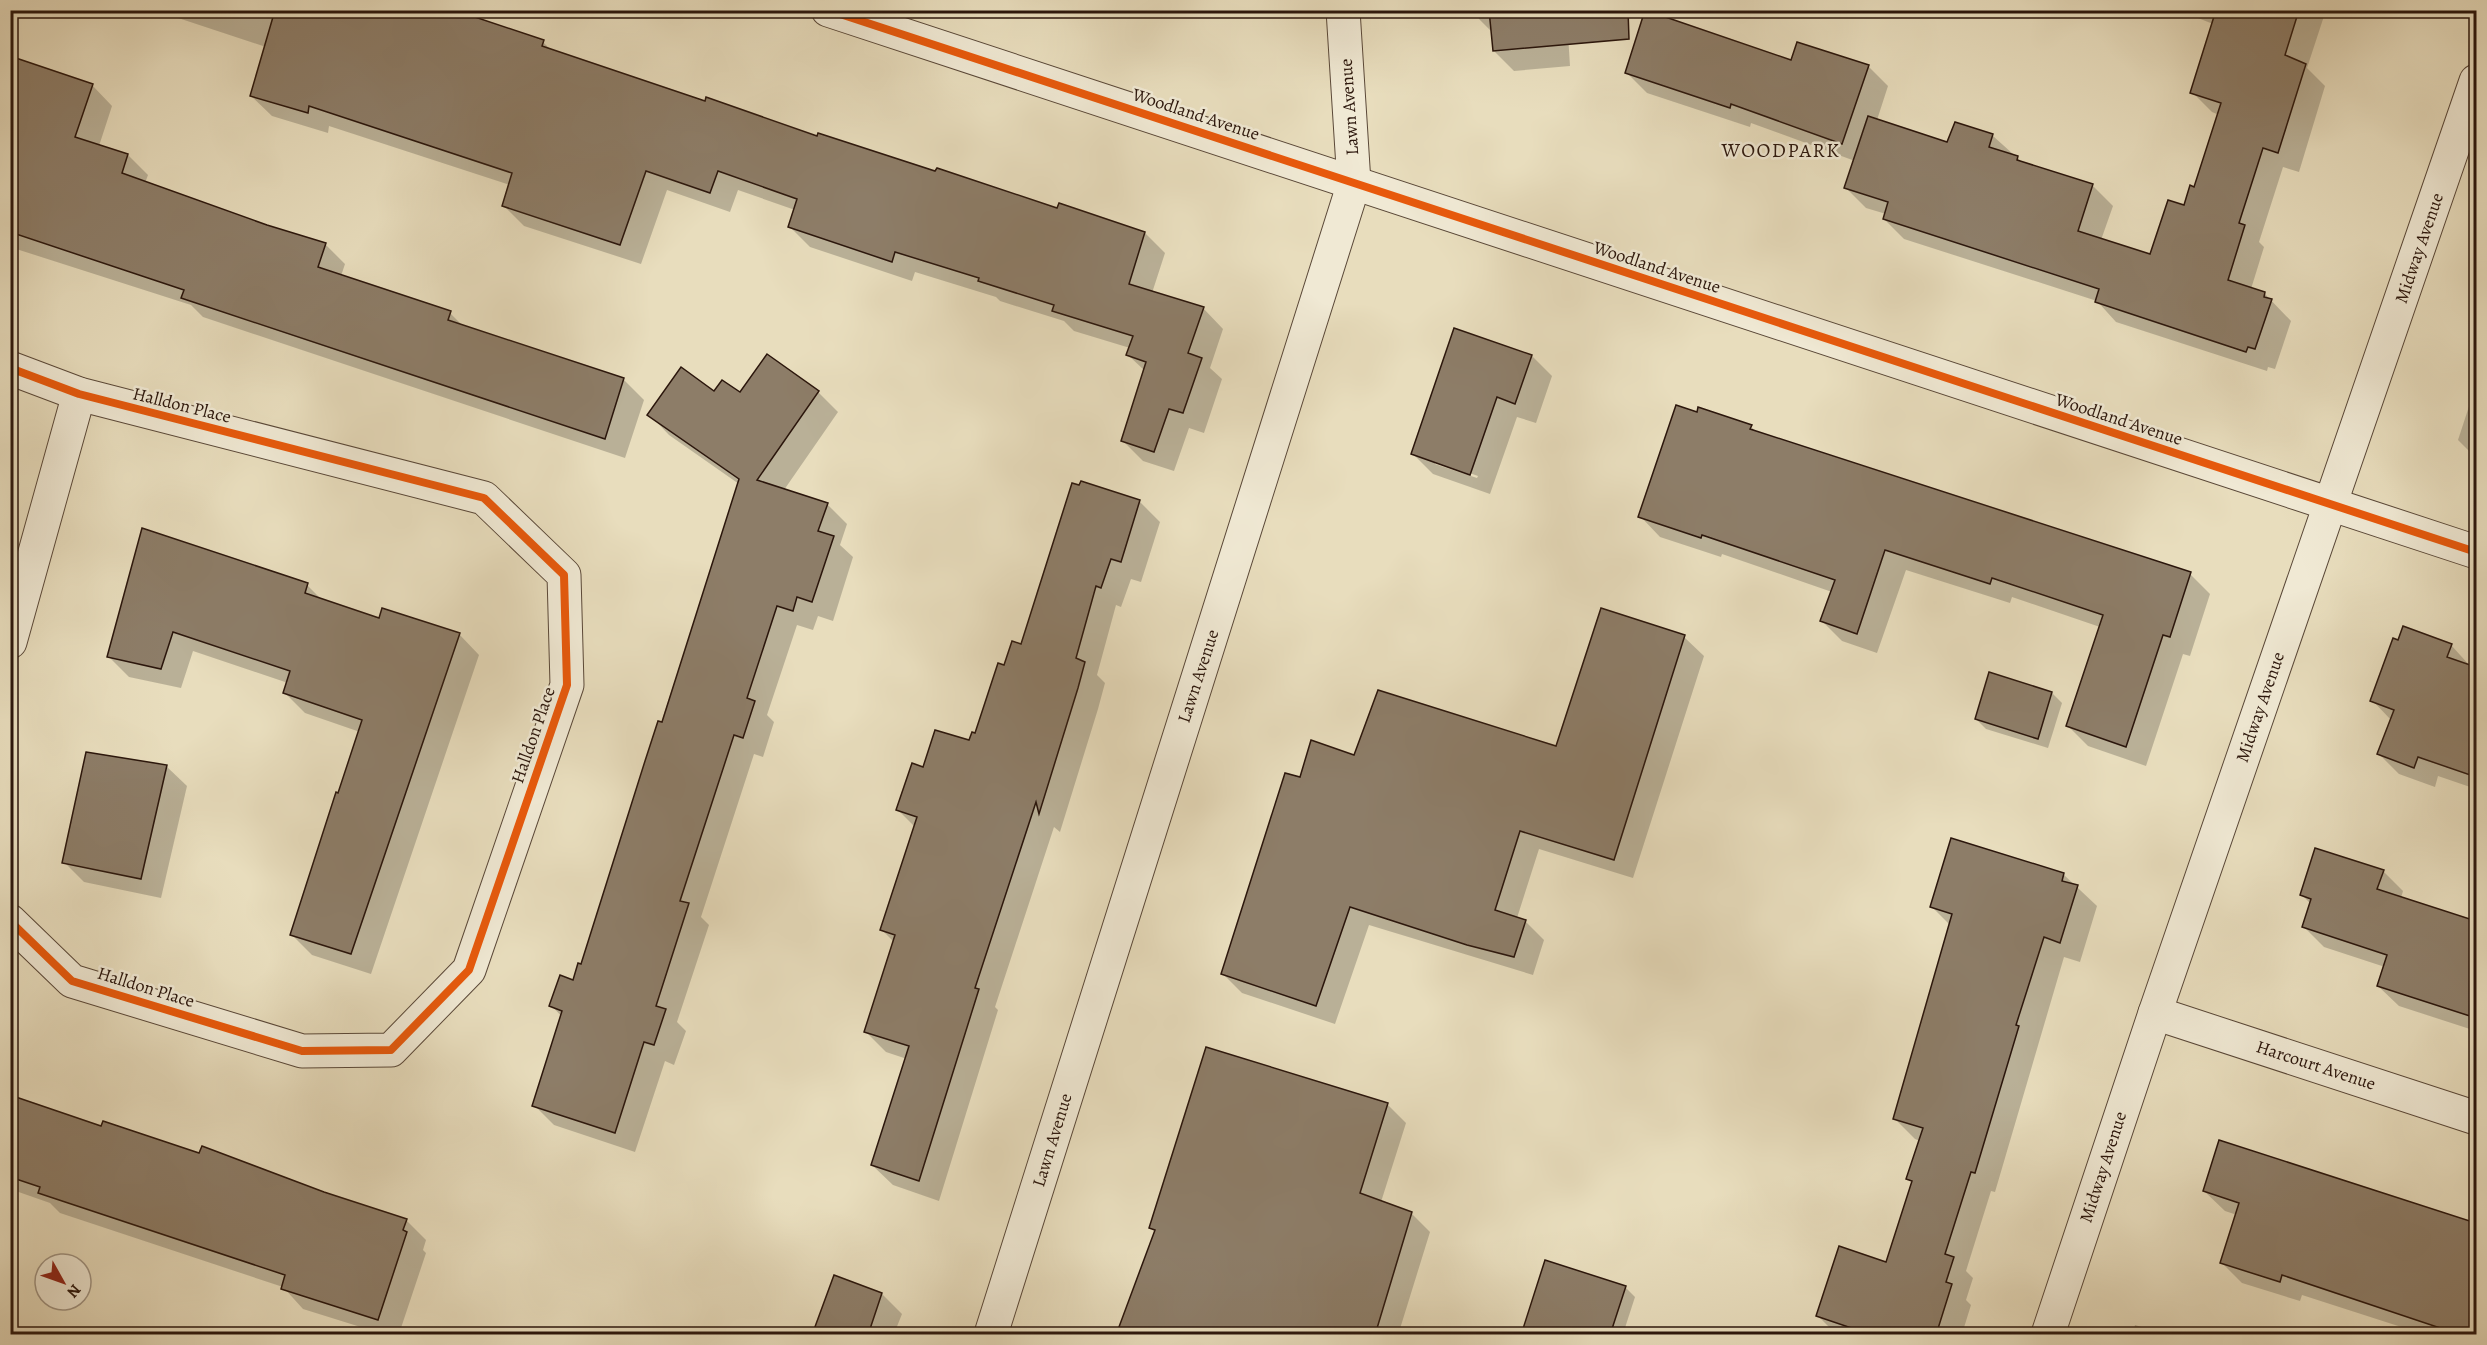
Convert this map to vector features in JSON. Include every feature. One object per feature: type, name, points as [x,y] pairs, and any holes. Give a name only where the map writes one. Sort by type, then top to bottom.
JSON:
[{"type":"street","name":"Woodland Avenue","points":[[828,10],[2476,552]]},
{"type":"street","name":"Lawn Avenue","points":[[991,1335],[1354,183],[1343,10]]},
{"type":"street","name":"Midway Avenue","points":[[2048,1335],[2154,1013],[2476,81]]},
{"type":"street","name":"Halldon Place","points":[[10,368],[79,394],[484,498],[564,575],[567,685],[469,970],[392,1050],[302,1051],[72,981],[10,921]]},
{"type":"street","points":[[10,642],[79,394]]},
{"type":"street","name":"Harcourt Avenue","points":[[2154,1013],[2476,1118]]},
{"type":"building","points":[[275,10],[454,10],[544,40],[542,46],[705,101],[706,97],[817,136],[818,133],[935,171],[937,168],[1057,208],[1059,203],[1145,232],[1129,284],[1204,307],[1188,353],[1202,358],[1183,413],[1169,409],[1154,452],[1121,441],[1146,362],[1126,355],[1133,336],[1052,311],[1054,305],[978,281],[979,278],[895,252],[892,262],[788,227],[797,199],[718,171],[710,193],[646,171],[620,245],[502,206],[512,173],[309,106],[308,113],[250,96]]},
{"type":"building","points":[[1489,10],[1628,10],[1629,39],[1493,51]]},
{"type":"building","points":[[1645,10],[1791,60],[1797,42],[1869,65],[1842,144],[1731,104],[1730,108],[1625,73]]},
{"type":"building","points":[[2216,10],[2299,10],[2285,55],[2306,64],[2278,153],[2263,148],[2239,223],[2245,225],[2228,280],[2265,292],[2264,297],[2272,299],[2255,349],[2248,347],[2246,352],[2095,302],[2099,289],[1883,219],[1888,202],[1844,188],[1868,116],[1947,142],[1955,122],[1993,134],[1989,147],[2018,156],[2017,160],[2093,184],[2078,231],[2150,254],[2168,200],[2184,205],[2190,185],[2194,187],[2221,103],[2190,93]]},
{"type":"building","points":[[10,56],[93,84],[75,137],[128,154],[122,173],[267,225],[326,243],[318,267],[451,311],[448,320],[624,378],[605,439],[181,298],[184,290],[10,232]]},
{"type":"building","points":[[1454,328],[1532,355],[1515,404],[1497,397],[1470,475],[1411,454]]},
{"type":"building","points":[[767,354],[819,391],[757,480],[828,503],[818,531],[834,536],[812,602],[797,597],[793,611],[777,606],[747,698],[755,701],[743,738],[734,735],[680,901],[689,903],[656,1006],[666,1009],[654,1045],[644,1042],[615,1133],[532,1106],[562,1011],[549,1006],[560,975],[573,980],[578,963],[581,964],[658,721],[662,722],[739,479],[647,415],[681,367],[714,391],[722,380],[740,392]]},
{"type":"building","points":[[1676,405],[1697,412],[1698,407],[1752,425],[1750,429],[2191,572],[2170,637],[2163,635],[2126,747],[2066,726],[2103,615],[1992,578],[1990,584],[1885,550],[1857,634],[1820,621],[1835,580],[1702,535],[1701,538],[1638,517]]},
{"type":"building","points":[[1081,481],[1140,500],[1121,562],[1111,559],[1101,588],[1096,586],[1076,658],[1085,662],[1078,688],[1039,814],[1036,802],[975,988],[979,989],[919,1181],[871,1165],[909,1046],[864,1032],[895,935],[880,930],[917,817],[896,810],[912,763],[923,767],[935,730],[969,740],[972,732],[975,733],[998,663],[1004,665],[1012,641],[1021,644],[1072,483],[1079,485]]},
{"type":"building","points":[[142,528],[308,583],[305,593],[379,618],[382,608],[460,633],[351,954],[290,935],[362,720],[283,693],[290,671],[173,632],[161,669],[107,657]]},
{"type":"building","points":[[1601,608],[1685,635],[1614,860],[1520,831],[1495,910],[1526,920],[1514,957],[1467,945],[1350,907],[1316,1006],[1221,974],[1285,773],[1300,777],[1311,740],[1354,755],[1378,690],[1556,746]]},
{"type":"building","points":[[2403,626],[2452,644],[2447,657],[2476,667],[2476,777],[2418,757],[2414,768],[2377,754],[2394,710],[2370,701],[2393,638],[2398,640]]},
{"type":"building","points":[[1989,672],[2052,692],[2038,739],[1975,719]]},
{"type":"building","points":[[86,752],[167,765],[141,879],[62,863]]},
{"type":"building","points":[[1951,838],[2064,873],[2062,881],[2078,885],[2060,943],[2044,937],[2016,1025],[2019,1026],[1975,1173],[1971,1172],[1945,1254],[1954,1257],[1946,1282],[1952,1284],[1936,1335],[1872,1335],[1816,1316],[1839,1246],[1886,1262],[1912,1181],[1906,1179],[1923,1128],[1893,1119],[1952,914],[1930,907]]},
{"type":"building","points":[[2315,848],[2384,870],[2377,889],[2476,921],[2476,1018],[2377,986],[2387,955],[2302,927],[2311,899],[2300,895]]},
{"type":"building","points":[[1206,1047],[1388,1103],[1360,1193],[1412,1212],[1375,1335],[1116,1335],[1155,1230],[1149,1228]]},
{"type":"building","points":[[10,1095],[101,1126],[103,1121],[199,1153],[202,1146],[324,1192],[407,1219],[403,1230],[407,1232],[378,1320],[281,1289],[285,1275],[38,1193],[40,1187],[10,1177]]},
{"type":"building","points":[[2219,1140],[2476,1223],[2476,1311],[2469,1335],[2461,1335],[2282,1275],[2280,1282],[2220,1263],[2239,1203],[2203,1191]]},
{"type":"building","points":[[1545,1260],[1626,1286],[1610,1335],[1521,1335]]},
{"type":"building","points":[[834,1275],[882,1293],[868,1335],[812,1335]]},
{"type":"cycle path","points":[[828,10],[2476,552]]},
{"type":"cycle path","points":[[10,368],[79,394],[484,498],[564,575],[567,685],[469,970],[391,1050],[302,1051],[72,981],[10,921]]},
{"type":"district","name":"WOODPARK","points":[[1781,150]]}]
